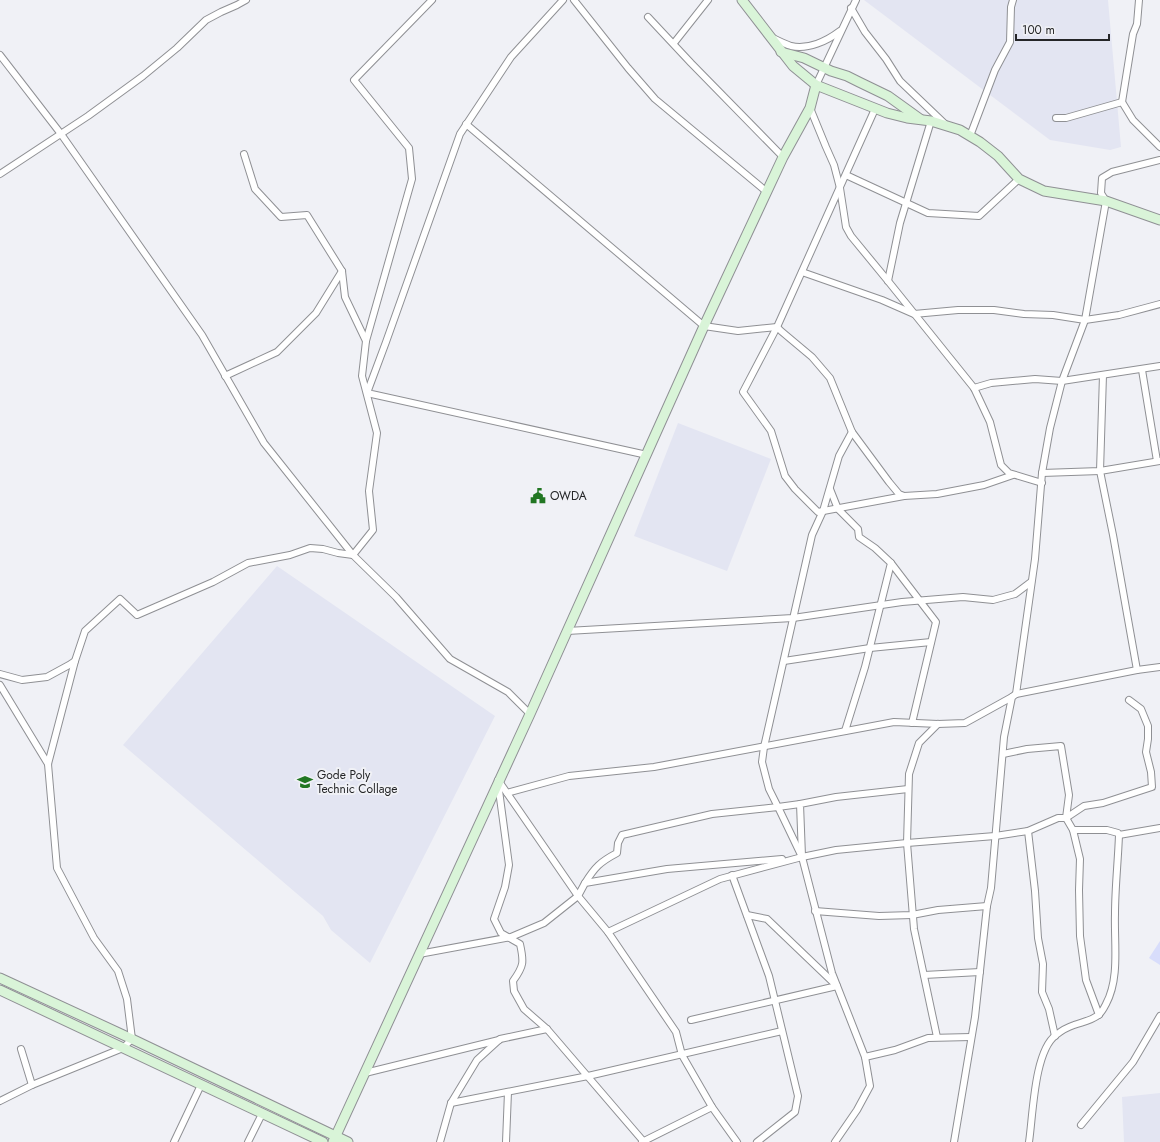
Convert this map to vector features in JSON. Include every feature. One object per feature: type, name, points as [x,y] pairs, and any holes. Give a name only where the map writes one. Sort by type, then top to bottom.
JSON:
[{"type":"street","points":[[0,174],[88,116],[143,76],[178,48],[206,20],[246,0]]},
{"type":"street","points":[[353,555],[373,530],[369,491],[377,433],[362,376],[366,341],[412,179],[409,148],[354,80],[432,0]]},
{"type":"street","points":[[367,393],[460,134],[512,57],[563,0]]},
{"type":"street","points":[[574,0],[628,68],[655,99],[767,192]]},
{"type":"street","points":[[674,44],[708,0]]},
{"type":"street","points":[[742,0],[792,66],[816,85],[875,109],[907,118],[931,121],[960,130],[980,142],[998,156],[1019,179],[1044,191],[1106,201],[1160,220]]},
{"type":"street","points":[[334,1139],[498,780],[530,714],[704,326],[783,157],[810,108],[816,85],[856,0]]},
{"type":"street","points":[[970,136],[995,70],[1010,42],[1011,7],[1013,0]]},
{"type":"street","points":[[1139,0],[1137,24],[1133,34],[1122,102],[1133,120],[1160,147]]},
{"type":"street","points":[[851,8],[865,32],[886,59],[900,81],[946,125]]},
{"type":"street","points":[[648,16],[783,157]]},
{"type":"street","points":[[768,36],[791,46],[805,46],[818,44],[831,38],[842,30]]},
{"type":"street","points":[[781,52],[804,58],[831,72],[847,76],[888,96],[921,120]]},
{"type":"street","points":[[0,55],[61,134],[202,335],[264,444],[353,555],[396,597],[450,659],[508,692],[530,714]]},
{"type":"street","points":[[1056,118],[1066,118],[1122,102]]},
{"type":"street","points":[[810,108],[834,165],[840,188],[846,227],[851,236],[974,388],[990,422],[1001,465],[1013,475],[1042,483]]},
{"type":"street","points":[[875,109],[777,327],[743,392],[771,431],[785,476],[795,489],[818,512],[904,496],[937,494],[984,485],[1013,475]]},
{"type":"street","points":[[888,281],[900,223],[931,121]]},
{"type":"street","points":[[466,124],[704,326],[738,331],[777,327]]},
{"type":"street","points":[[244,154],[255,189],[281,217],[308,215],[342,271],[345,297],[366,341]]},
{"type":"street","points":[[954,1142],[971,1037],[987,906],[991,888],[1004,737],[1014,696],[1035,559],[1042,473],[1050,428],[1062,381],[1085,320],[1106,201],[1101,193],[1102,178],[1112,172],[1160,160]]},
{"type":"street","points":[[846,175],[928,213],[979,216],[1019,179]]},
{"type":"street","points":[[225,376],[278,352],[316,313],[342,271]]},
{"type":"street","points":[[802,272],[882,300],[914,314],[958,310],[994,310],[1024,314],[1053,315],[1085,320],[1119,315],[1160,304]]},
{"type":"street","points":[[777,327],[812,357],[830,378],[852,432],[889,482],[899,494],[904,496]]},
{"type":"street","points":[[974,388],[990,383],[1035,379],[1062,381],[1142,370],[1160,366]]},
{"type":"street","points":[[1042,473],[1100,471],[1158,461],[1142,370]]},
{"type":"street","points":[[1103,375],[1100,471],[1137,670]]},
{"type":"street","points":[[367,393],[647,456]]},
{"type":"street","points":[[802,857],[769,789],[762,762],[764,747],[812,535],[823,511],[839,456],[852,432]]},
{"type":"street","points":[[830,490],[838,509],[858,529],[859,537],[875,548],[892,563],[936,622],[912,723]]},
{"type":"street","points":[[132,1039],[127,999],[118,971],[94,938],[57,868],[48,764],[75,661],[85,631],[120,599],[137,614],[213,582],[248,563],[310,548],[353,555]]},
{"type":"street","points":[[845,731],[870,648],[892,563]]},
{"type":"street","points":[[567,631],[793,618],[919,600],[963,597],[993,600],[1015,594],[1031,582]]},
{"type":"street","points":[[784,660],[870,648],[932,642]]},
{"type":"street","points":[[0,674],[22,680],[47,677],[75,661]]},
{"type":"street","points":[[507,793],[569,776],[654,767],[894,722],[938,724],[965,723],[1014,696],[1137,670],[1160,667]]},
{"type":"street","points":[[0,685],[48,764]]},
{"type":"street","points":[[608,932],[720,879],[732,875],[836,850],[996,836],[1028,831],[1058,818],[1066,818],[1084,806],[1103,803],[1152,786],[1151,772],[1146,752],[1148,726],[1141,710],[1129,700]]},
{"type":"street","points":[[937,1037],[914,929],[907,843],[909,774],[920,743],[938,724]]},
{"type":"street","points":[[1003,754],[1027,749],[1061,746],[1069,794],[1066,818],[1073,830],[1080,859],[1078,890],[1080,936],[1086,980],[1099,1015]]},
{"type":"street","points":[[498,780],[578,896],[608,932],[676,1032],[678,1045],[682,1055],[712,1107],[737,1142]]},
{"type":"street","points":[[498,780],[509,865],[505,887],[494,919],[501,933],[511,937],[520,944],[523,957],[521,970],[513,981],[514,991],[524,1009],[547,1029],[643,1142],[712,1107]]},
{"type":"street","points":[[419,954],[511,937],[544,922],[578,896],[594,868],[605,859],[617,853],[618,843],[622,835],[712,814],[778,807],[836,797],[908,789]]},
{"type":"street","points":[[800,804],[802,857],[815,911],[832,973],[865,1057],[870,1086],[857,1110],[835,1142]]},
{"type":"street","points":[[1073,830],[1107,830],[1118,833],[1119,835],[1160,828]]},
{"type":"street","points":[[1028,831],[1035,891],[1038,938],[1042,964],[1042,992],[1049,1009],[1055,1036]]},
{"type":"street","points":[[1029,1142],[1041,1058],[1055,1036],[1074,1025],[1091,1020],[1099,1015],[1112,989],[1115,967],[1115,913],[1119,835]]},
{"type":"street","points":[[585,882],[667,869],[802,857]]},
{"type":"street","points":[[732,875],[769,976],[798,1096],[795,1112],[757,1142]]},
{"type":"street","points":[[815,911],[879,916],[912,915],[938,910],[987,906]]},
{"type":"street","points":[[747,915],[767,919],[837,986]]},
{"type":"street","points":[[924,975],[980,972]]},
{"type":"street","points":[[0,978],[132,1039],[334,1139],[348,1142]]},
{"type":"street","points":[[691,1020],[837,986]]},
{"type":"street","points":[[0,990],[323,1142]]},
{"type":"street","points":[[1081,1125],[1133,1062],[1160,1016]]},
{"type":"street","points":[[365,1073],[500,1039],[547,1029]]},
{"type":"street","points":[[451,1103],[588,1076],[782,1031]]},
{"type":"street","points":[[865,1057],[895,1050],[928,1038],[971,1037]]},
{"type":"street","points":[[0,1101],[32,1085],[123,1048],[132,1039]]},
{"type":"street","points":[[440,1142],[451,1103],[477,1060],[500,1039]]},
{"type":"street","points":[[21,1048],[32,1085]]},
{"type":"street","points":[[174,1142],[201,1085]]},
{"type":"street","points":[[506,1142],[508,1092]]},
{"type":"street","points":[[248,1142],[262,1114]]},
{"type":"shaded area","points":[[864,0],[1108,0],[1121,147],[1110,150],[1050,140]]},
{"type":"shaded area","points":[[678,423],[771,459],[727,571],[634,536]]},
{"type":"shaded area","points":[[277,566],[495,716],[370,963],[331,930],[323,916],[123,745]]},
{"type":"shaded area","points":[[1160,941],[1160,965],[1149,958]]},
{"type":"shaded area","points":[[1160,1093],[1160,1142],[1124,1142],[1122,1097]]},
{"type":"place","name":"OWDA","points":[[538,496]]},
{"type":"place","name":"Gode Poly Technic Collage","points":[[305,782]]}]
